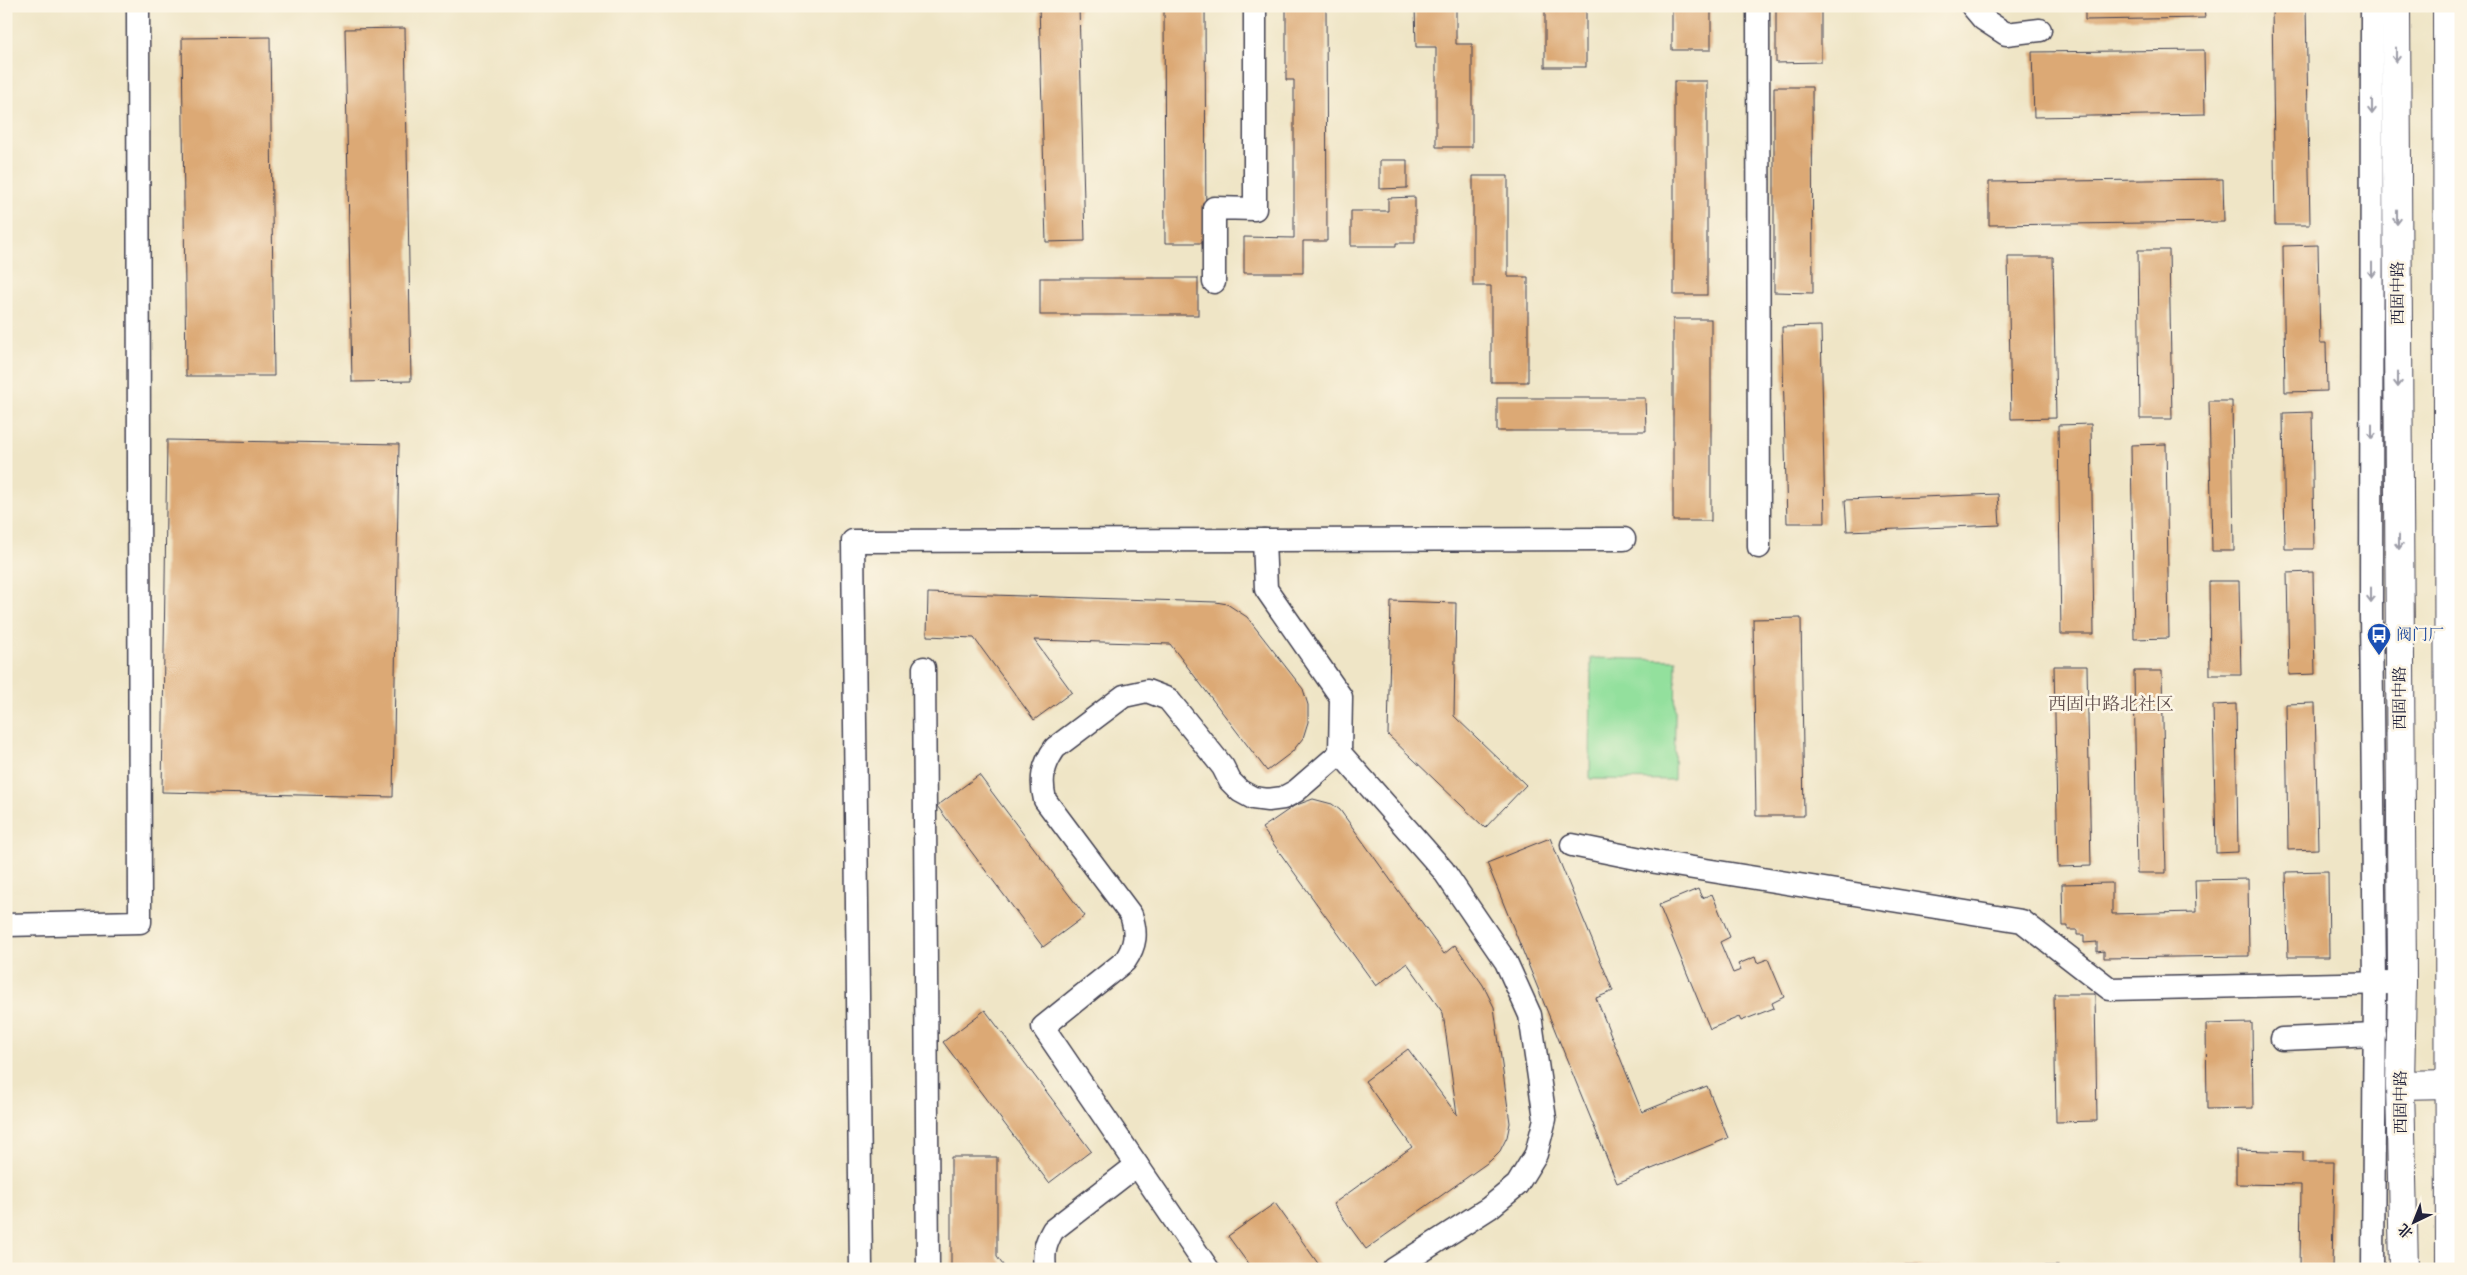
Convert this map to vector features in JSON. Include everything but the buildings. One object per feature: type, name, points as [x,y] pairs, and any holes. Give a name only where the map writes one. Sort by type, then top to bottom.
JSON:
[{"type":"main road","name":"西固中路","points":[[2396,6],[2402,982],[2400,1085],[2404,1269]]},
{"type":"main road","points":[[2446,6],[2455,1084],[2450,1269]]},
{"type":"main road","points":[[2400,1085],[2455,1084]]},
{"type":"street","points":[[6,925],[140,922],[138,6]]},
{"type":"street","points":[[1214,282],[1214,208],[1255,209],[1255,6]]},
{"type":"street","points":[[1758,6],[1759,547]]},
{"type":"street","points":[[1972,6],[1983,19],[2006,34],[2040,30]]},
{"type":"street","points":[[2372,6],[2371,614],[2375,983],[2373,1269]]},
{"type":"street","points":[[861,1269],[853,540],[1624,539]]},
{"type":"street","points":[[1264,540],[1266,589],[1341,697],[1340,753],[1443,870],[1506,962],[1530,1015],[1545,1119],[1536,1154],[1517,1185],[1489,1208],[1394,1269]]},
{"type":"street","points":[[924,668],[928,1269]]},
{"type":"street","points":[[1208,1269],[1043,1027],[1125,961],[1132,951],[1135,927],[1132,915],[1045,800],[1041,786],[1042,772],[1047,759],[1055,748],[1124,696],[1147,691],[1168,699],[1223,767],[1230,781],[1240,791],[1254,798],[1268,800],[1289,795],[1340,753]]},
{"type":"street","points":[[1572,845],[1656,862],[2022,921],[2110,989],[2402,982]]},
{"type":"street","points":[[2282,1039],[2375,1035]]},
{"type":"street","points":[[2374,1128],[2401,1129]]},
{"type":"street","points":[[1045,1269],[1043,1256],[1046,1242],[1052,1230],[1137,1165]]},
{"type":"green space","points":[[1591,658],[1676,660],[1674,780],[1590,779]]},
{"type":"place","name":"阀门厂","points":[[2379,656]]},
{"type":"district","name":"西固中路北社区","points":[[2111,704]]}]
